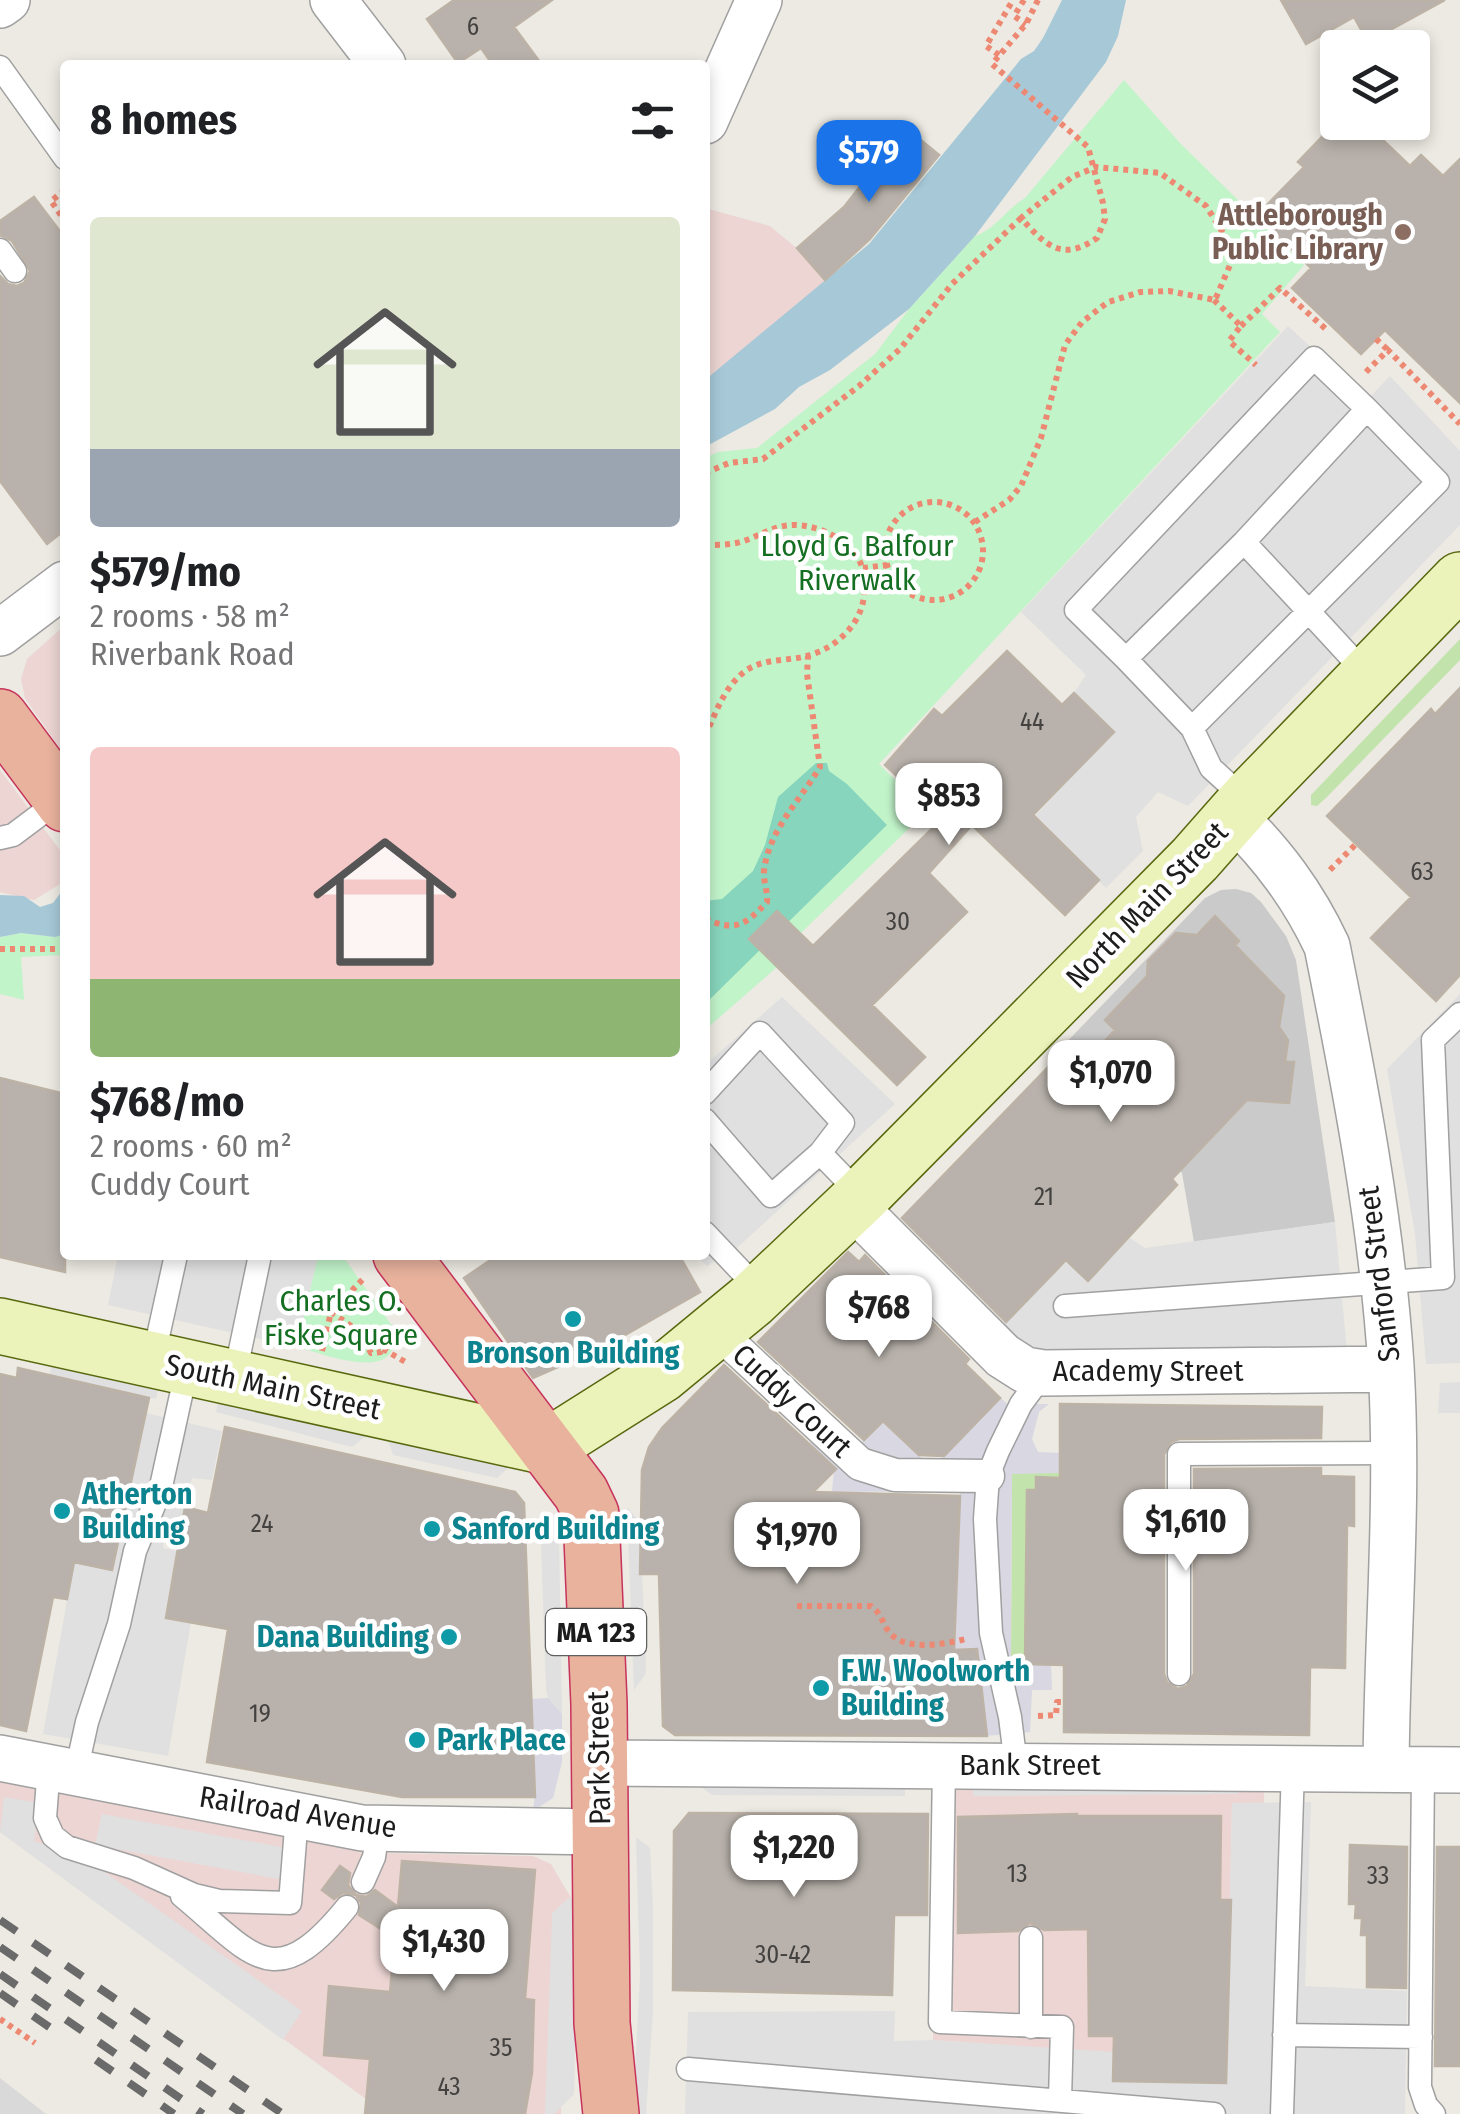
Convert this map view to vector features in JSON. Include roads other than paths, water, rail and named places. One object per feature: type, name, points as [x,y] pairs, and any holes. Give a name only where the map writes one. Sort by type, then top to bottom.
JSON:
[{"type":"highway","points":[[0,717],[60,798]]},
{"type":"highway","name":"MA 123","points":[[383,1266],[547,1447]]},
{"type":"highway","name":"Park Street","points":[[547,1447],[584,1498],[592,1522],[600,1763],[602,2023],[611,2114]]},
{"type":"highway","name":"Park Street","points":[[587,2114],[602,2023]]},
{"type":"main road","name":"North Main Street","points":[[547,1447],[634,1393],[717,1330],[857,1200],[1195,858],[1460,580]]},
{"type":"main road","name":"South Main Street","points":[[0,1326],[547,1447]]},
{"type":"street","points":[[0,5],[7,0]]},
{"type":"street","points":[[332,0],[378,60]]},
{"type":"street","points":[[710,110],[759,0]]},
{"type":"street","points":[[0,633],[60,588]]},
{"type":"street","name":"Sanford Street","points":[[1240,808],[1308,907],[1327,946],[1346,1043],[1384,1282],[1393,1453],[1423,1769]]},
{"type":"street","name":"Academy Street","points":[[857,1200],[1003,1356],[1025,1370],[1391,1369]]},
{"type":"street","name":"Cuddy Court","points":[[717,1330],[860,1464],[894,1475],[988,1476]]},
{"type":"street","name":"Railroad Avenue","points":[[0,1758],[378,1830],[600,1832]]},
{"type":"street","name":"Bank Street","points":[[600,1763],[1423,1769]]},
{"type":"lane","points":[[0,67],[60,151]]},
{"type":"lane","points":[[0,250],[16,271]]},
{"type":"lane","points":[[1192,728],[1438,482],[1314,358],[1076,610],[1192,728],[1211,768],[1240,808]]},
{"type":"lane","points":[[1126,658],[1244,542],[1366,409]]},
{"type":"lane","points":[[1244,542],[1367,675]]},
{"type":"lane","points":[[0,838],[13,835],[60,804]]},
{"type":"lane","points":[[1064,1306],[1451,1278],[1433,1040],[1460,1014]]},
{"type":"lane","points":[[710,1088],[760,1033],[842,1122],[820,1152],[771,1196],[710,1126]]},
{"type":"lane","points":[[820,1152],[857,1200]]},
{"type":"lane","points":[[710,1238],[760,1291]]},
{"type":"lane","points":[[177,1260],[191,1369]]},
{"type":"lane","points":[[257,1260],[191,1369],[160,1491],[134,1550],[118,1624],[88,1722],[43,1808],[53,1836],[67,1847],[134,1868],[194,1896],[219,1900],[290,1902],[297,1816]]},
{"type":"lane","points":[[1016,1765],[992,1632],[985,1535],[988,1476],[1022,1404],[1044,1372]]},
{"type":"lane","points":[[1179,1674],[1179,1454],[1393,1453]]},
{"type":"lane","points":[[944,1765],[940,2022],[1062,2027],[1060,2100]]},
{"type":"lane","points":[[1282,2114],[1293,1767]]},
{"type":"lane","points":[[1423,1769],[1420,2087],[1434,2114]]},
{"type":"lane","points":[[363,1882],[374,1857],[378,1830]]},
{"type":"lane","points":[[167,1884],[241,1946],[270,1961],[292,1958],[303,1951],[347,1907]]},
{"type":"lane","points":[[1031,1938],[1031,2027]]},
{"type":"lane","points":[[1284,2035],[1421,2037]]},
{"type":"lane","points":[[688,2070],[1214,2114]]},
{"type":"water","points":[[1062,0],[1126,0],[1118,36],[1106,62],[975,236],[909,309],[830,370],[799,387],[775,409],[710,444],[710,376],[869,244],[1021,59],[1034,51]]},
{"type":"water","points":[[60,894],[60,936],[21,933],[0,937],[0,895],[24,896],[40,907],[53,903]]},
{"type":"railway","points":[[0,1920],[283,2114]]},
{"type":"railway","points":[[0,1947],[243,2114]]},
{"type":"railway","points":[[0,1974],[203,2114]]},
{"type":"railway","points":[[0,1993],[55,2031]]},
{"type":"railway","points":[[96,2060],[174,2114]]},
{"type":"place","name":"Attleborough Public Library","points":[[1403,232]]},
{"type":"place","name":"Bronson Building","points":[[573,1319]]},
{"type":"place","name":"Atherton Building","points":[[62,1511]]},
{"type":"place","name":"Sanford Building","points":[[432,1529]]},
{"type":"place","name":"Dana Building","points":[[449,1637]]},
{"type":"place","name":"F.W. Woolworth Building","points":[[821,1688]]},
{"type":"place","name":"Park Place","points":[[417,1740]]},
{"type":"park label","name":"Lloyd G. Balfour Riverwalk","points":[[857,563]]},
{"type":"park label","name":"Charles O. Fiske Square","points":[[341,1318]]}]
